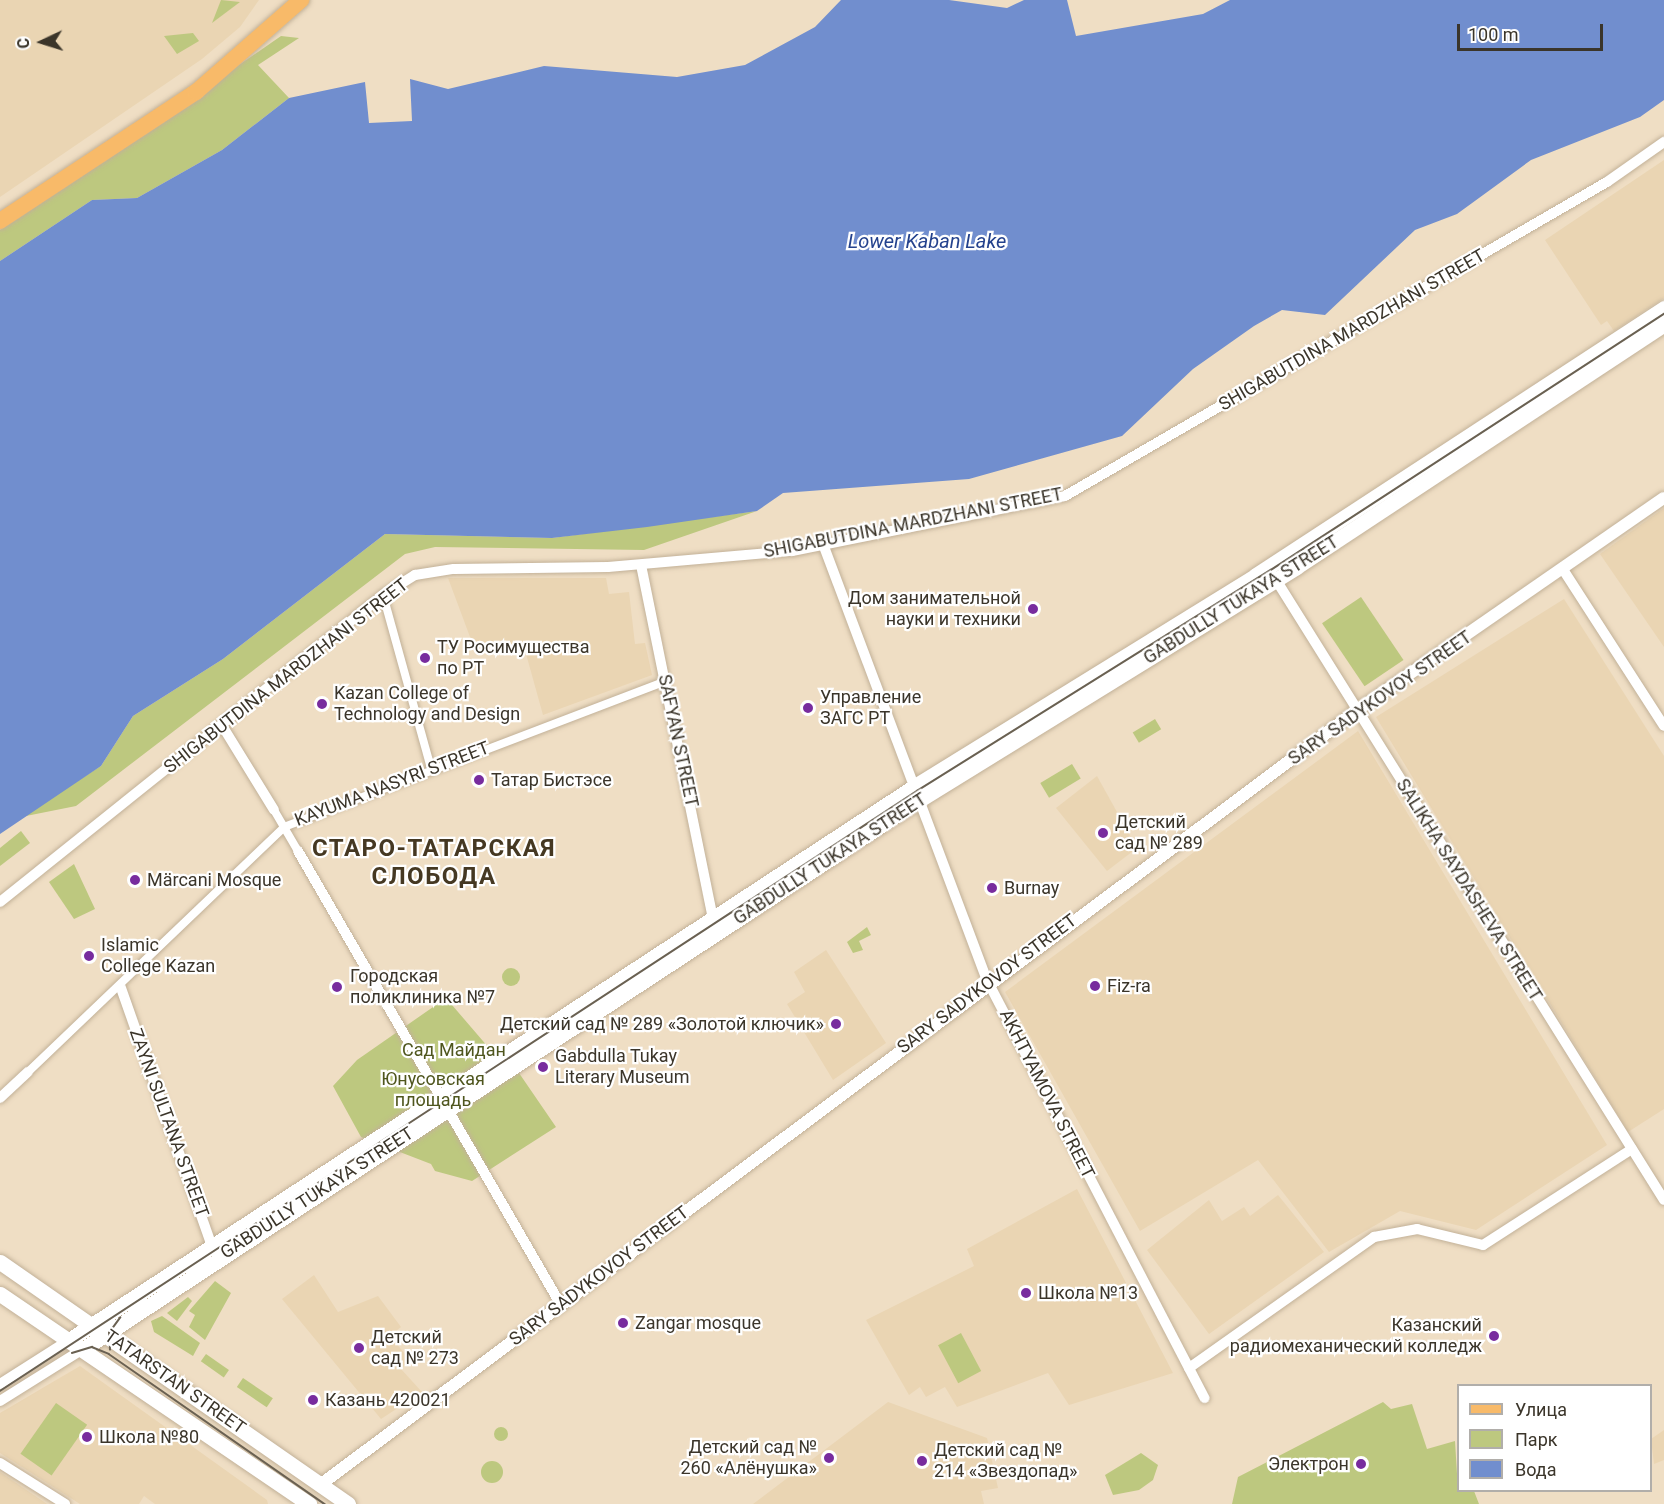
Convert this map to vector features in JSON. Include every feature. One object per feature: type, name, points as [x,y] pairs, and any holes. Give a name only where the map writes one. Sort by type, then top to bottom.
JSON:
[{"type":"main road","points":[[0,209],[202,76],[287,0]]},
{"type":"main road","points":[[0,221],[196,92],[301,0]]},
{"type":"main road","name":"GABDULLY TUKAYA STREET","points":[[1272,573],[1664,308]]},
{"type":"main road","name":"GABDULLY TUKAYA STREET","points":[[69,1340],[99,1329],[918,793],[1272,573],[1664,324]]},
{"type":"main road","name":"TATARSTAN STREET","points":[[0,1262],[348,1504]]},
{"type":"main road","name":"TATARSTAN STREET","points":[[0,1294],[303,1502]]},
{"type":"main road","name":"GABDULLY TUKAYA STREET","points":[[83,1349],[99,1329]]},
{"type":"main road","points":[[303,1502],[320,1485]]},
{"type":"street","name":"SHIGABUTDINA MARDZHANI STREET","points":[[0,902],[223,727],[383,595],[416,575],[436,571],[641,564],[823,544],[1065,496],[1606,182],[1664,142]]},
{"type":"street","name":"SARY SADYKOVOY STREET","points":[[320,1485],[988,982],[1356,711],[1564,571],[1664,498]]},
{"type":"street","name":"AKHTYAMOVA STREET","points":[[823,544],[988,982],[1205,1398]]},
{"type":"street","name":"SAFYAN STREET","points":[[641,564],[715,926]]},
{"type":"street","points":[[1564,571],[1664,726]]},
{"type":"street","name":"SALIKHA SAYDASHEVA STREET","points":[[1272,573],[1356,711],[1664,1200]]},
{"type":"street","points":[[383,595],[430,768]]},
{"type":"street","name":"KAYUMA NASYRI STREET","points":[[0,1098],[121,988],[284,827],[430,768],[666,681]]},
{"type":"street","points":[[223,727],[284,827],[561,1305]]},
{"type":"street","name":"ZAYNI SULTANA STREET","points":[[121,988],[214,1252]]},
{"type":"street","points":[[1189,1368],[1374,1237],[1417,1229],[1483,1245],[1632,1149]]},
{"type":"street","points":[[0,1384],[69,1340]]},
{"type":"street","name":"GABDULLY TUKAYA STREET","points":[[0,1401],[83,1349]]},
{"type":"street","points":[[0,1463],[64,1504]]},
{"type":"shaded area","points":[[0,0],[259,0],[240,27],[202,59],[0,197]]},
{"type":"shaded area","points":[[1664,160],[1664,298],[1614,331],[1607,321],[1601,325],[1545,240]]},
{"type":"shaded area","points":[[1664,508],[1664,647],[1600,554]]},
{"type":"shaded area","points":[[448,578],[606,578],[609,594],[629,592],[635,644],[645,643],[652,675],[543,715],[523,643],[476,653]]},
{"type":"shaded area","points":[[1564,599],[1664,756],[1664,1109],[1628,1132],[1376,717]]},
{"type":"shaded area","points":[[1358,731],[1607,1145],[1476,1230],[1400,1211],[1329,1252],[1258,1160],[1140,1231],[1005,992]]},
{"type":"shaded area","name":"Детский сад № 289","points":[[1097,776],[1137,848],[1107,871],[1056,808]]},
{"type":"shaded area","name":"Детский сад № 289 «Золотой ключик»","points":[[826,950],[886,1043],[833,1080],[787,1004],[805,992],[794,972]]},
{"type":"shaded area","name":"Школа №13","points":[[1077,1189],[1173,1373],[1069,1405],[1048,1373],[957,1407],[945,1387],[926,1397],[920,1387],[909,1395],[866,1320],[974,1266],[967,1249]]},
{"type":"shaded area","points":[[1278,1195],[1324,1252],[1209,1334],[1147,1250],[1209,1200],[1222,1221],[1244,1207],[1250,1216]]},
{"type":"shaded area","name":"Детский сад № 273","points":[[314,1275],[338,1312],[378,1296],[401,1327],[390,1336],[410,1360],[401,1369],[422,1392],[381,1419],[282,1299]]},
{"type":"shaded area","name":"Школа №80","points":[[80,1366],[267,1500],[268,1504],[155,1504],[144,1496],[139,1504],[80,1504],[0,1453],[0,1413]]},
{"type":"shaded area","name":"Детский сад № 214 «Звездопад»","points":[[888,1402],[987,1438],[998,1488],[981,1491],[984,1504],[753,1504]]},
{"type":"shaded area","points":[[1664,1430],[1664,1460],[1654,1464],[1652,1447],[1652,1438]]},
{"type":"shaded area","points":[[0,1472],[47,1504],[0,1504]]},
{"type":"green space","points":[[221,0],[240,2],[212,23]]},
{"type":"green space","points":[[193,33],[199,41],[177,54],[164,36]]},
{"type":"green space","points":[[281,36],[299,38],[258,65],[289,98],[222,150],[137,198],[92,200],[0,261],[0,230]]},
{"type":"green space","points":[[757,511],[644,550],[435,547],[405,554],[76,806],[21,817],[101,766],[133,716],[223,659],[385,534],[552,538]]},
{"type":"green space","points":[[1361,597],[1403,660],[1365,686],[1322,623]]},
{"type":"green space","points":[[1155,719],[1161,729],[1139,743],[1133,732]]},
{"type":"green space","points":[[1072,764],[1081,779],[1049,798],[1040,783]]},
{"type":"green space","points":[[21,831],[30,843],[0,866],[0,848]]},
{"type":"green space","points":[[74,864],[95,909],[74,919],[49,882]]},
{"type":"green space","points":[[867,927],[871,935],[859,941],[863,950],[853,953],[847,942]]},
{"type":"green space","points":[[511,968],[517,971],[520,977],[517,983],[511,986],[505,983],[502,977],[505,971]]},
{"type":"green space","name":"Юнусовская площадь","points":[[446,998],[513,1076],[519,1073],[556,1127],[472,1181],[435,1171],[431,1164],[361,1137],[333,1086],[357,1060]]},
{"type":"green space","points":[[215,1281],[231,1293],[205,1340],[189,1327],[195,1315],[189,1311]]},
{"type":"green space","points":[[188,1297],[192,1301],[177,1321],[167,1313]]},
{"type":"green space","points":[[162,1316],[200,1343],[193,1356],[154,1332],[151,1321]]},
{"type":"green space","points":[[961,1333],[981,1371],[958,1383],[938,1345]]},
{"type":"green space","points":[[206,1354],[229,1370],[224,1377],[201,1361]]},
{"type":"green space","points":[[243,1378],[273,1398],[267,1407],[237,1387]]},
{"type":"green space","name":"Электрон","points":[[1383,1402],[1391,1409],[1412,1404],[1427,1449],[1455,1441],[1457,1492],[1474,1492],[1479,1504],[1232,1504],[1238,1477]]},
{"type":"green space","points":[[56,1403],[87,1425],[52,1476],[20,1454]]},
{"type":"green space","points":[[498,1427],[504,1427],[508,1434],[504,1441],[498,1441],[494,1437],[494,1431]]},
{"type":"green space","points":[[1141,1453],[1158,1465],[1153,1480],[1139,1490],[1113,1495],[1105,1475]]},
{"type":"green space","points":[[492,1461],[500,1464],[503,1472],[500,1480],[492,1483],[484,1480],[481,1472],[484,1464]]},
{"type":"water","name":"Lower Kaban Lake","points":[[841,0],[949,0],[1007,8],[1024,0],[1067,0],[1076,36],[1203,14],[1230,0],[1664,0],[1664,100],[1640,117],[1531,160],[1457,214],[1415,230],[1325,315],[1282,310],[1254,326],[1193,369],[1122,436],[969,479],[783,493],[757,511],[647,527],[552,538],[385,534],[223,659],[133,716],[101,766],[0,834],[0,261],[92,200],[137,198],[222,150],[289,98],[365,82],[369,123],[412,121],[410,79],[448,89],[544,66],[677,77],[745,65],[815,27]]},
{"type":"tram line","points":[[0,1391],[917,791],[1271,570],[1664,314]]},
{"type":"tram line","points":[[110,1350],[109,1333],[120,1318]]},
{"type":"tram line","points":[[72,1353],[92,1347],[109,1354],[325,1504]]},
{"type":"place","name":"Дом занимательной науки и техники","points":[[1033,609]]},
{"type":"place","name":"ТУ Росимущества по РТ","points":[[425,658]]},
{"type":"place","name":"Kazan College of Technology and Design","points":[[322,704]]},
{"type":"place","name":"Управление ЗАГС РТ","points":[[808,708]]},
{"type":"place","name":"Татар Бистэсе","points":[[479,780]]},
{"type":"place","name":"Детский сад № 289","points":[[1103,833]]},
{"type":"place","name":"Märcani Mosque","points":[[135,880]]},
{"type":"place","name":"Burnay","points":[[992,888]]},
{"type":"place","name":"Islamic College Kazan","points":[[89,956]]},
{"type":"place","name":"Fiz-ra","points":[[1095,986]]},
{"type":"place","name":"Городская поликлиника №7","points":[[337,987]]},
{"type":"place","name":"Детский сад № 289 «Золотой ключик»","points":[[836,1024]]},
{"type":"place","name":"Gabdulla Tukay Literary Museum","points":[[543,1067]]},
{"type":"place","name":"Школа №13","points":[[1026,1293]]},
{"type":"place","name":"Zangar mosque","points":[[623,1323]]},
{"type":"place","name":"Казанский радиомеханический колледж","points":[[1494,1336]]},
{"type":"place","name":"Детский сад № 273","points":[[359,1348]]},
{"type":"place","name":"Казань 420021","points":[[313,1400]]},
{"type":"place","name":"Школа №80","points":[[87,1437]]},
{"type":"place","name":"Детский сад № 260 «Алёнушка»","points":[[829,1458]]},
{"type":"place","name":"Детский сад № 214 «Звездопад»","points":[[922,1461]]},
{"type":"place","name":"Электрон","points":[[1361,1464]]},
{"type":"district","name":"СТАРО-ТАТАРСКАЯ СЛОБОДА","points":[[434,863]]},
{"type":"park label","name":"Сад Майдан","points":[[454,1050]]}]
